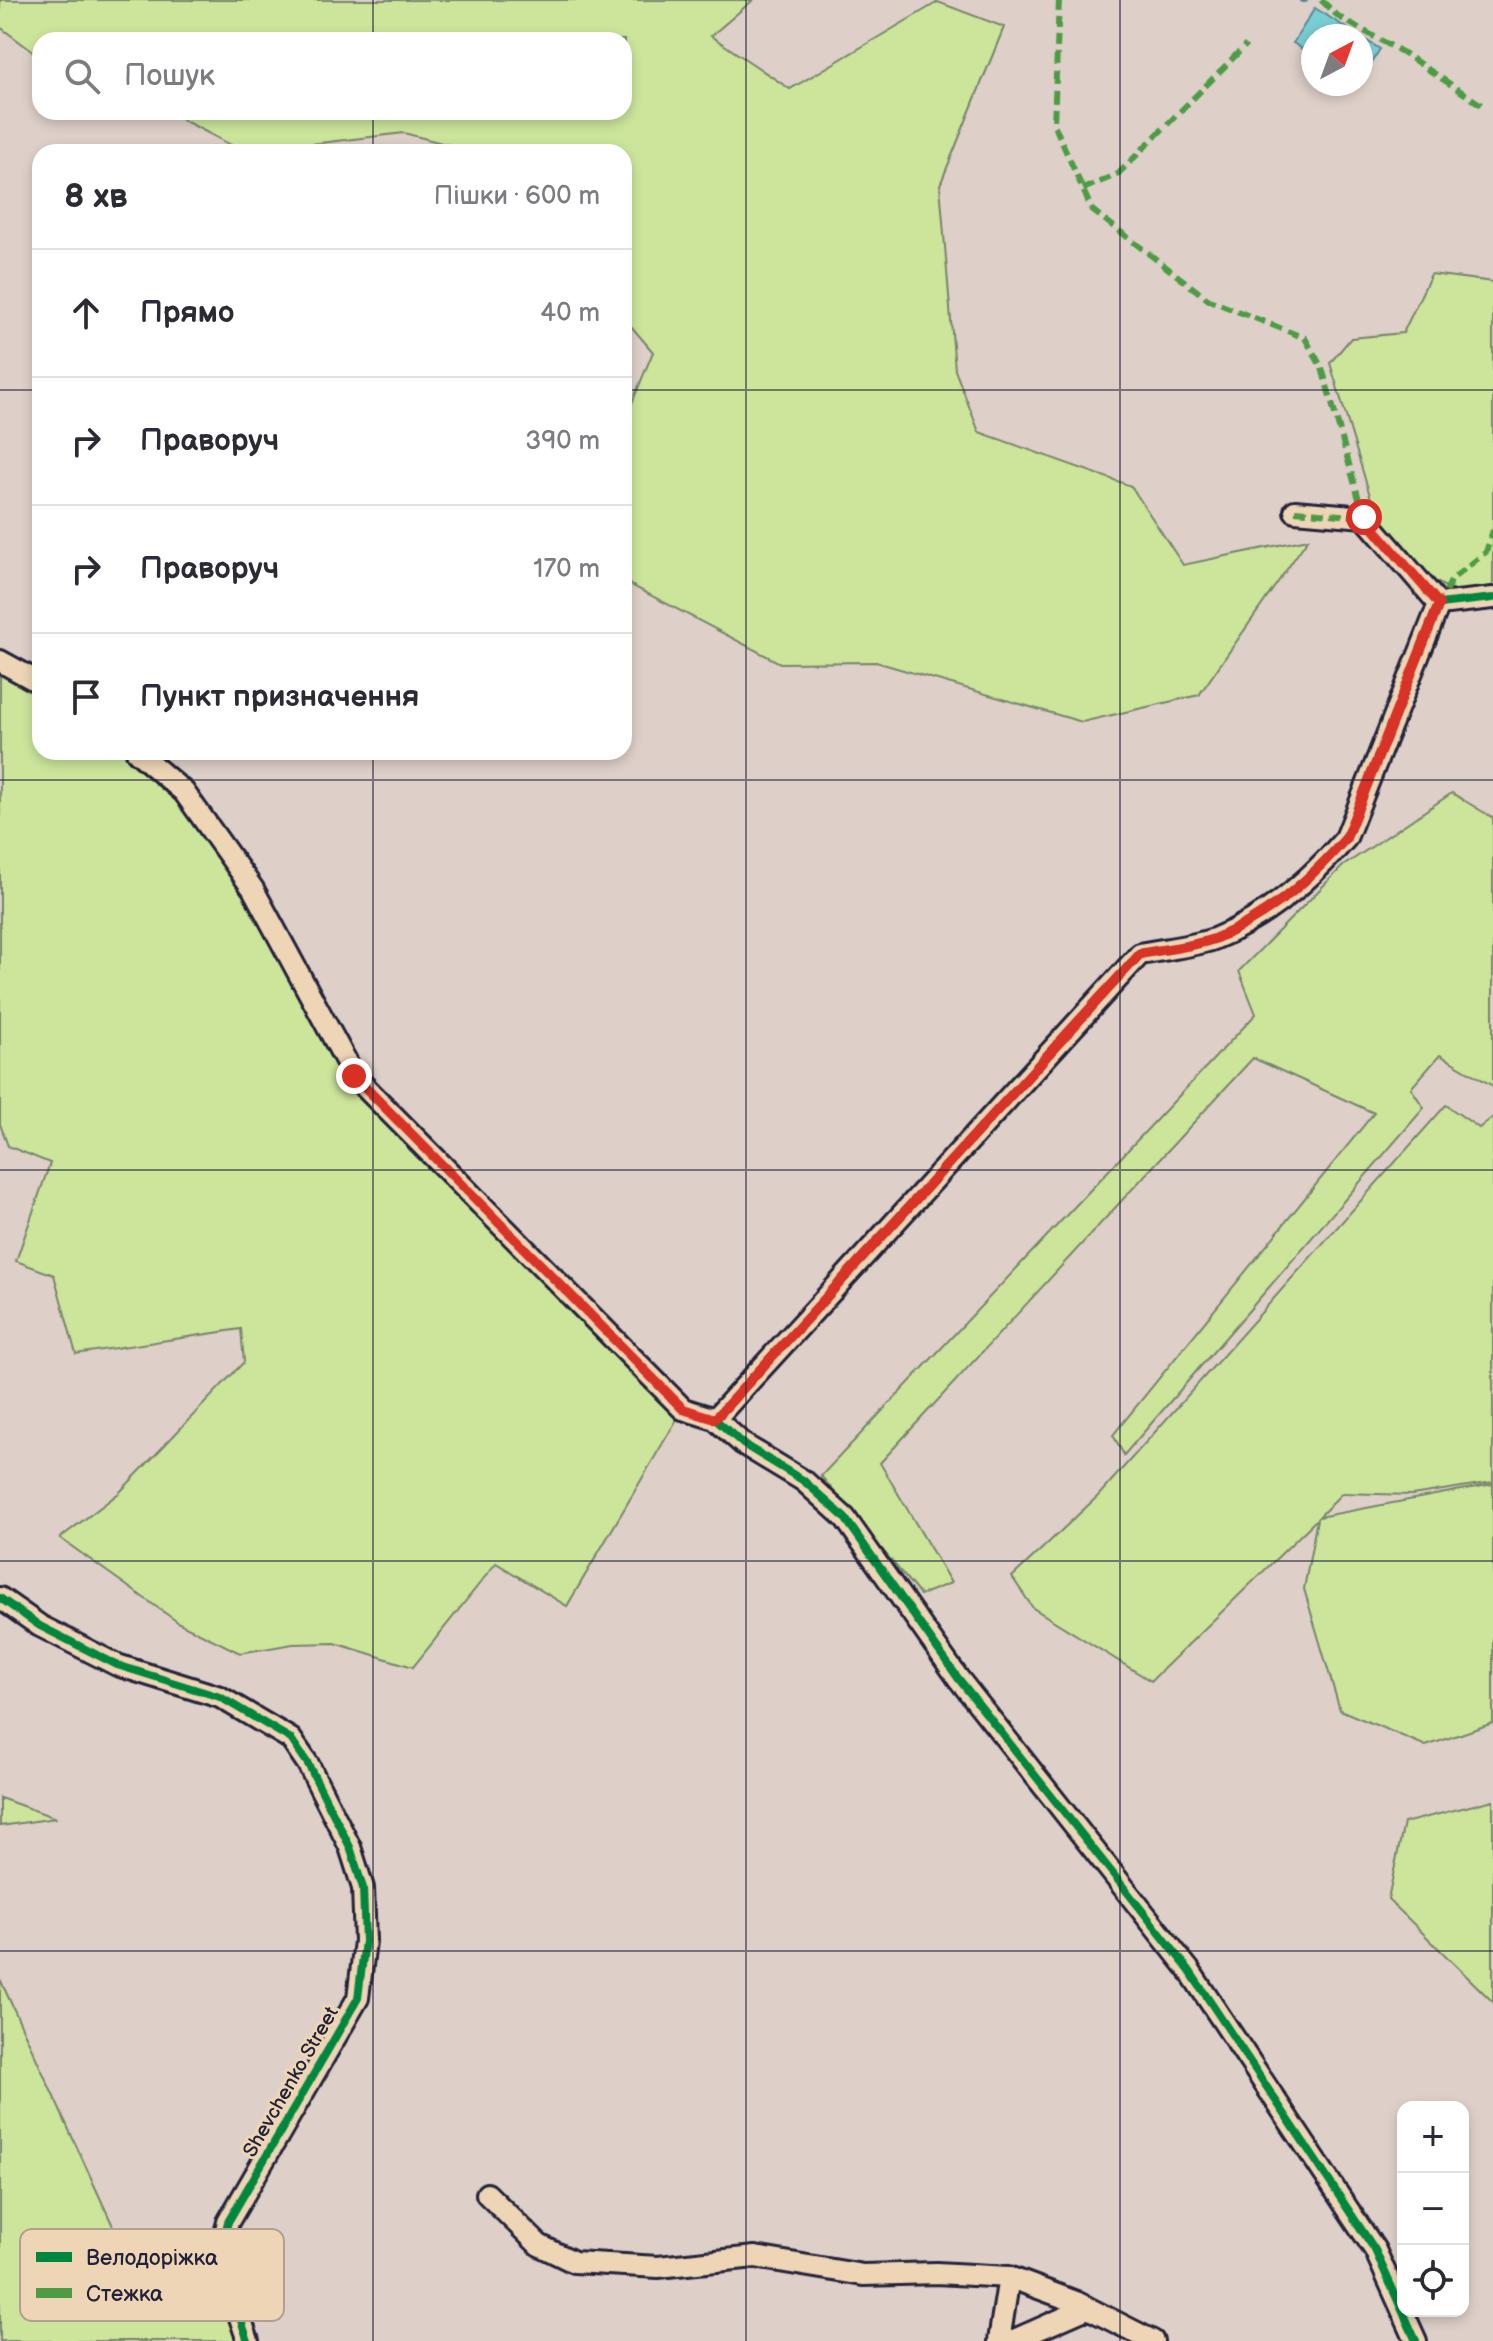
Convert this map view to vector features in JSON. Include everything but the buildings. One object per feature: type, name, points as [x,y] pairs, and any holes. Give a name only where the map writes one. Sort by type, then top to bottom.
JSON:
[{"type":"street","points":[[1295,511],[1364,517],[1439,604]]},
{"type":"street","points":[[1439,604],[1493,598]]},
{"type":"street","points":[[715,1419],[1140,954],[1211,940],[1261,917],[1320,868],[1346,838],[1439,604]]},
{"type":"street","points":[[0,661],[32,679]]},
{"type":"street","points":[[146,760],[184,792],[253,889],[354,1076],[683,1409],[715,1419],[743,1444],[804,1481],[845,1518],[958,1678],[1189,1970],[1375,2250],[1416,2341]]},
{"type":"street","name":"Shevchenko Street","points":[[0,1598],[40,1626],[117,1665],[220,1697],[291,1739],[308,1764],[350,1847],[363,1888],[365,1928],[358,1998],[226,2229]]},
{"type":"street","points":[[487,2194],[539,2245],[574,2262],[658,2267],[755,2257],[863,2275],[936,2273],[1009,2277],[1087,2308],[1153,2341]]},
{"type":"street","points":[[999,2341],[1009,2277]]},
{"type":"street","points":[[1012,2341],[1087,2308]]},
{"type":"street","name":"Shevchenko Street","points":[[241,2321],[248,2341]]},
{"type":"green space","points":[[0,0],[753,0],[711,36],[790,89],[938,2],[1004,27],[940,185],[955,370],[979,432],[1131,486],[1183,565],[1308,539],[1199,695],[1082,722],[876,662],[780,663],[632,586],[632,403],[653,352],[632,327],[632,144],[446,144],[404,133],[311,144],[229,144],[183,120],[632,120],[632,32],[32,32],[32,51],[0,27]]},
{"type":"green space","points":[[1431,274],[1493,282],[1493,587],[1460,595],[1431,579],[1375,512],[1330,363],[1351,338],[1403,333]]},
{"type":"green space","points":[[0,661],[32,679],[32,760],[146,760],[184,792],[354,1076],[683,1409],[567,1606],[496,1563],[413,1667],[335,1643],[293,1644],[240,1653],[179,1623],[60,1538],[119,1493],[244,1362],[241,1329],[76,1354],[54,1275],[16,1261],[50,1163],[8,1146],[0,1124]]},
{"type":"green space","points":[[1452,793],[1493,818],[1493,1086],[1440,1055],[1411,1088],[1424,1108],[1124,1455],[1113,1435],[1374,1113],[1253,1058],[880,1463],[951,1583],[920,1595],[821,1476],[1256,1014],[1239,971],[1343,866]]},
{"type":"green space","points":[[1446,1105],[1479,1128],[1493,1117],[1493,1482],[1412,1495],[1342,1493],[1319,1517],[1493,1484],[1493,1723],[1426,1746],[1340,1710],[1304,1589],[1317,1519],[1151,1681],[1033,1608],[1012,1577],[1098,1496]]},
{"type":"green space","points":[[0,1798],[56,1818],[0,1826]]},
{"type":"green space","points":[[1493,1800],[1493,2002],[1388,1899],[1404,1823]]},
{"type":"green space","points":[[0,1979],[114,2229],[20,2229],[20,2321],[235,2321],[240,2341],[0,2341]]},
{"type":"water","points":[[1315,8],[1340,24],[1305,24]]},
{"type":"water","points":[[1301,30],[1301,48],[1293,43]]},
{"type":"water","points":[[1373,45],[1380,49],[1373,60]]},
{"type":"marked path","points":[[1059,0],[1054,124],[1092,210],[1209,300],[1305,338],[1322,368],[1364,517]]},
{"type":"marked path","points":[[1321,0],[1339,17],[1402,52],[1483,106]]},
{"type":"marked path","points":[[1083,189],[1118,174],[1246,45]]},
{"type":"marked path","points":[[1295,511],[1364,517],[1439,604],[1452,579],[1486,552],[1493,530]]},
{"type":"cycle path","points":[[1416,2341],[1375,2250],[1189,1970],[958,1678],[845,1518],[804,1481],[743,1444],[715,1419],[1140,954],[1205,942],[1233,930],[1286,897],[1332,854],[1346,838],[1439,604],[1493,598]]},
{"type":"cycle path","points":[[0,1598],[40,1626],[117,1665],[220,1697],[291,1739],[308,1764],[350,1847],[363,1888],[365,1941],[358,1998],[226,2229]]},
{"type":"cycle path","points":[[241,2321],[248,2341]]},
{"type":"route","points":[[354,1076],[683,1409],[715,1419],[1140,954],[1211,940],[1261,917],[1320,868],[1346,838],[1439,604],[1364,517]]}]
